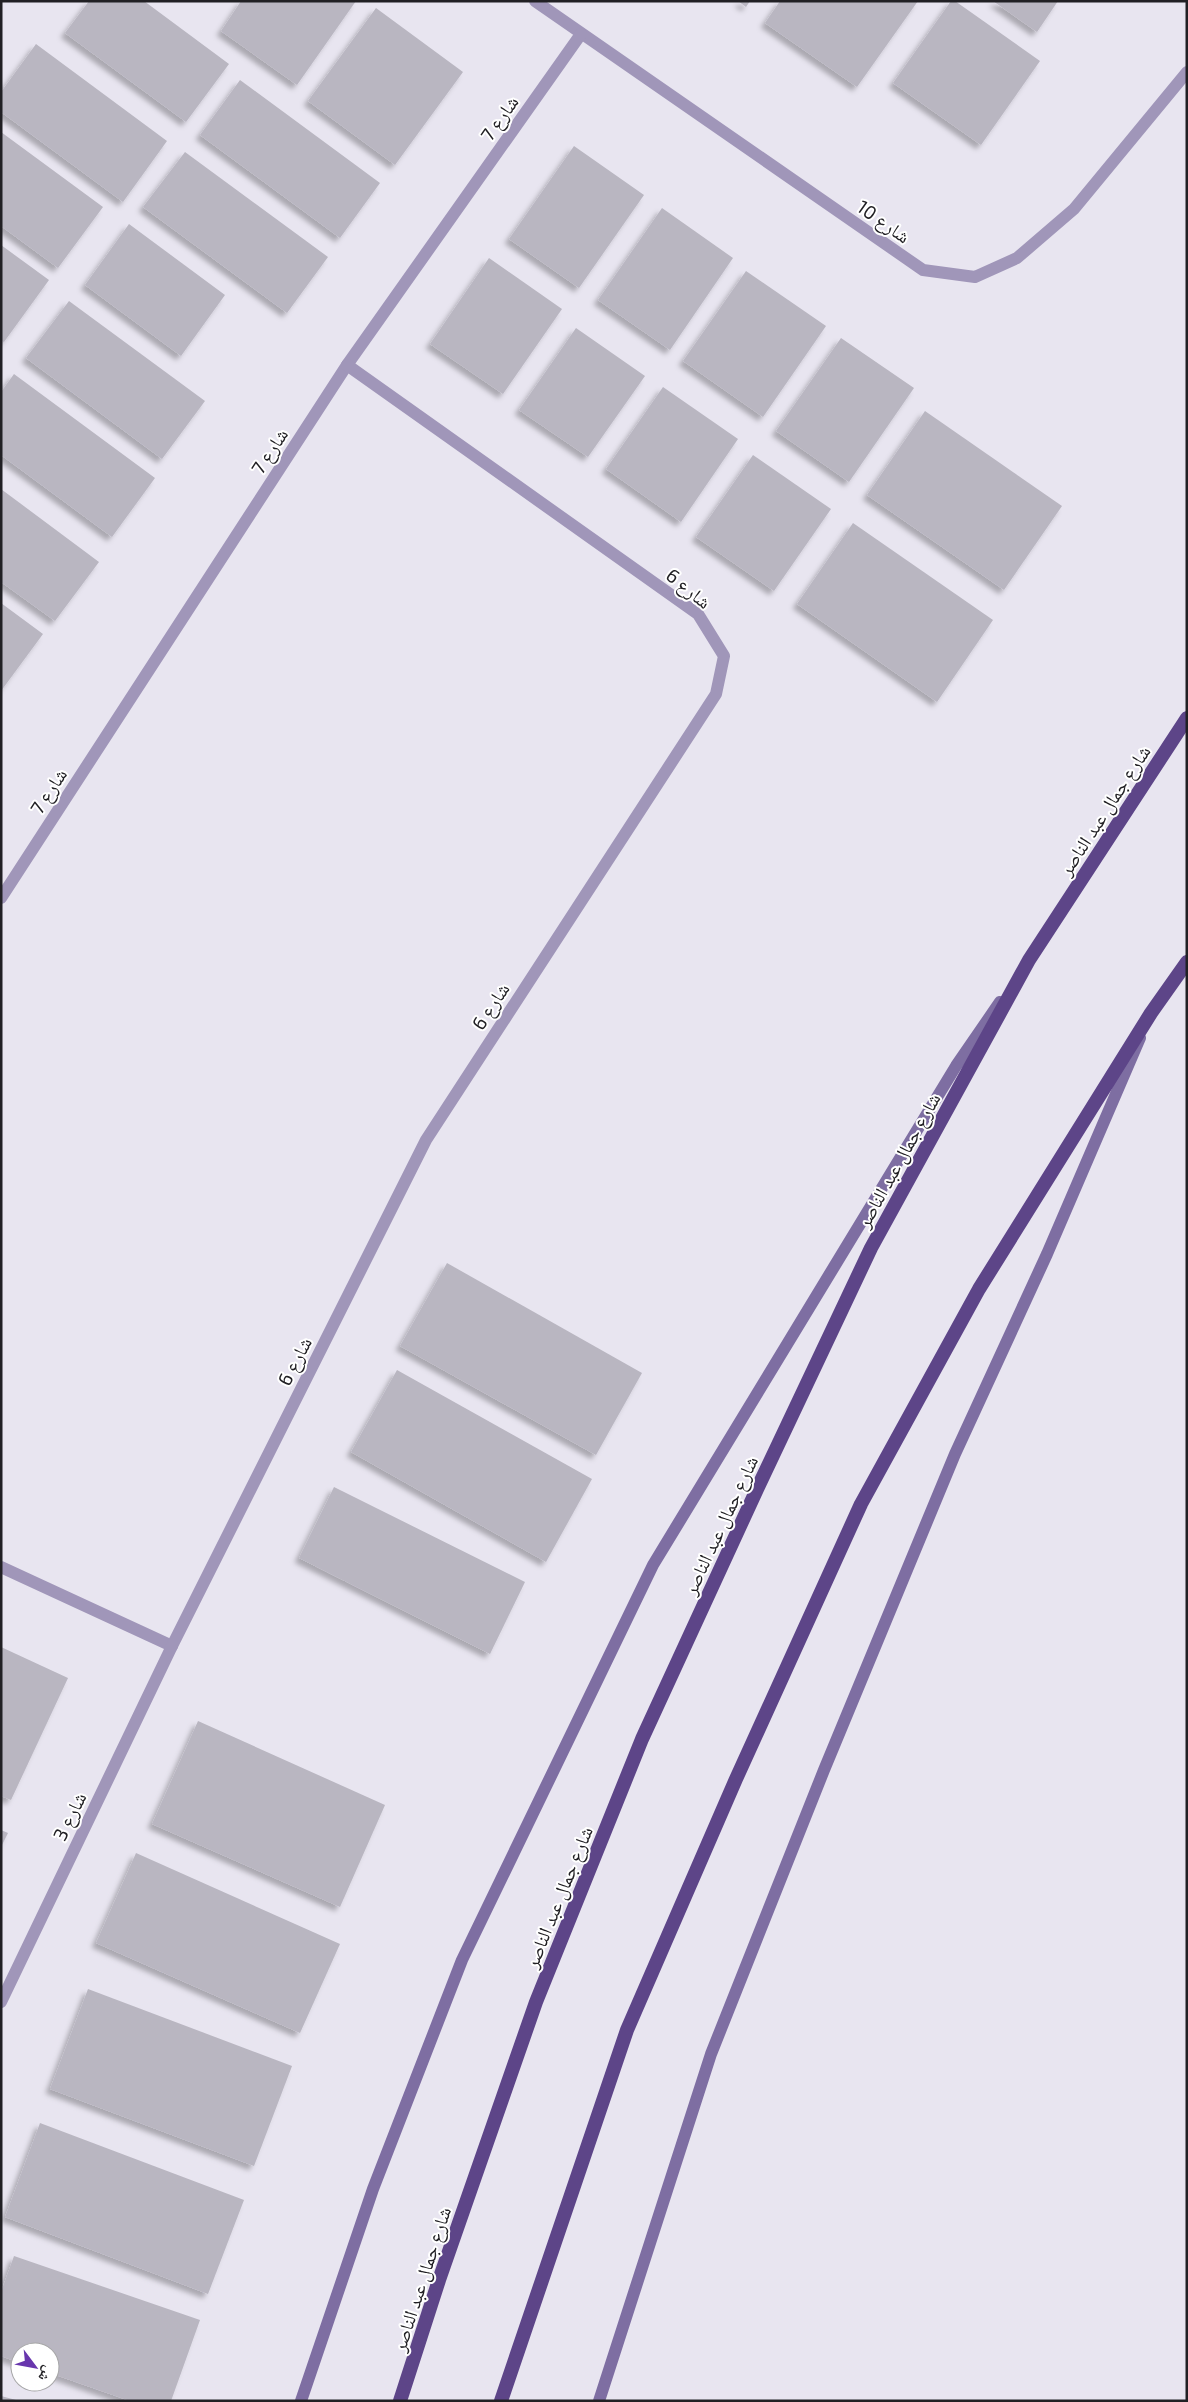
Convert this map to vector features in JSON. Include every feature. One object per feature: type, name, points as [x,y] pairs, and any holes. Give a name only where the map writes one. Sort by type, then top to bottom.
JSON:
[{"type":"highway","name":"شارع جمال عبد الناصر","points":[[400,2401],[439,2280],[536,2002],[642,1739],[871,1248],[1029,960],[1187,718]]},
{"type":"highway","points":[[501,2401],[627,2030],[736,1779],[861,1504],[979,1290],[1151,1013],[1187,962]]},
{"type":"main road","points":[[301,2401],[373,2189],[462,1960],[653,1565],[956,1066],[1029,960]]},
{"type":"main road","points":[[599,2401],[711,2054],[824,1770],[955,1454],[1048,1254],[1151,1013]]},
{"type":"street","name":"شارع 10","points":[[535,1],[923,270],[975,277],[1017,258],[1074,209],[1187,72]]},
{"type":"street","name":"شارع 7","points":[[1,898],[347,365],[581,34]]},
{"type":"street","name":"شارع 6","points":[[172,1646],[426,1140],[716,694],[724,656],[698,614],[347,365]]},
{"type":"street","points":[[1,1567],[172,1646]]},
{"type":"street","name":"شارع 3","points":[[1,2002],[172,1646]]},
{"type":"building","points":[[89,1],[144,1],[229,64],[186,122],[65,33]]},
{"type":"building","points":[[241,1],[356,1],[297,85],[221,31]]},
{"type":"building","points":[[738,1],[750,1],[746,7]]},
{"type":"building","points":[[780,1],[918,1],[857,87],[765,23]]},
{"type":"building","points":[[951,1],[955,1],[1040,61],[981,145],[893,83]]},
{"type":"building","points":[[993,1],[1058,1],[1037,32]]},
{"type":"building","points":[[376,8],[463,72],[395,165],[308,101]]},
{"type":"building","points":[[36,44],[167,141],[123,202],[1,112],[1,92]]},
{"type":"building","points":[[240,80],[380,183],[340,238],[200,135]]},
{"type":"building","points":[[1,132],[103,207],[58,268],[1,226]]},
{"type":"building","points":[[574,146],[644,195],[579,288],[509,239]]},
{"type":"building","points":[[185,152],[328,257],[287,313],[143,207]]},
{"type":"building","points":[[662,208],[733,258],[670,350],[598,300]]},
{"type":"building","points":[[129,224],[225,295],[181,356],[85,285]]},
{"type":"building","points":[[1,245],[49,280],[4,342],[1,341]]},
{"type":"building","points":[[489,258],[562,309],[503,394],[430,344]]},
{"type":"building","points":[[746,271],[826,326],[763,417],[683,361]]},
{"type":"building","points":[[69,301],[205,401],[162,459],[26,358]]},
{"type":"building","points":[[576,328],[645,376],[588,457],[519,410]]},
{"type":"building","points":[[841,338],[914,388],[849,482],[776,431]]},
{"type":"building","points":[[14,374],[155,478],[112,537],[1,455],[1,392]]},
{"type":"building","points":[[663,387],[738,439],[681,522],[606,469]]},
{"type":"building","points":[[925,411],[1062,506],[1004,590],[867,495]]},
{"type":"building","points":[[753,455],[831,509],[774,591],[696,537]]},
{"type":"building","points":[[1,489],[99,562],[55,621],[1,582]]},
{"type":"building","points":[[853,523],[993,620],[937,702],[797,604]]},
{"type":"building","points":[[1,603],[43,634],[1,691]]},
{"type":"building","points":[[447,1263],[642,1373],[596,1455],[400,1346]]},
{"type":"building","points":[[397,1370],[592,1479],[546,1562],[351,1452]]},
{"type":"building","points":[[334,1487],[525,1582],[490,1654],[299,1558]]},
{"type":"building","points":[[1,1647],[68,1678],[11,1800],[1,1796]]},
{"type":"building","points":[[198,1721],[385,1805],[340,1907],[152,1824]]},
{"type":"building","points":[[1,1830],[8,1833],[1,1847]]},
{"type":"building","points":[[136,1853],[340,1944],[300,2033],[96,1943]]},
{"type":"building","points":[[88,1989],[292,2066],[254,2166],[50,2089]]},
{"type":"building","points":[[40,2123],[244,2200],[208,2294],[5,2217]]},
{"type":"building","points":[[14,2256],[200,2320],[171,2401],[130,2401],[60,2376],[60,2342],[10,2342],[10,2359],[1,2356],[1,2292]]},
{"type":"building","points":[[1,2396],[16,2400],[16,2401],[1,2401]]}]
